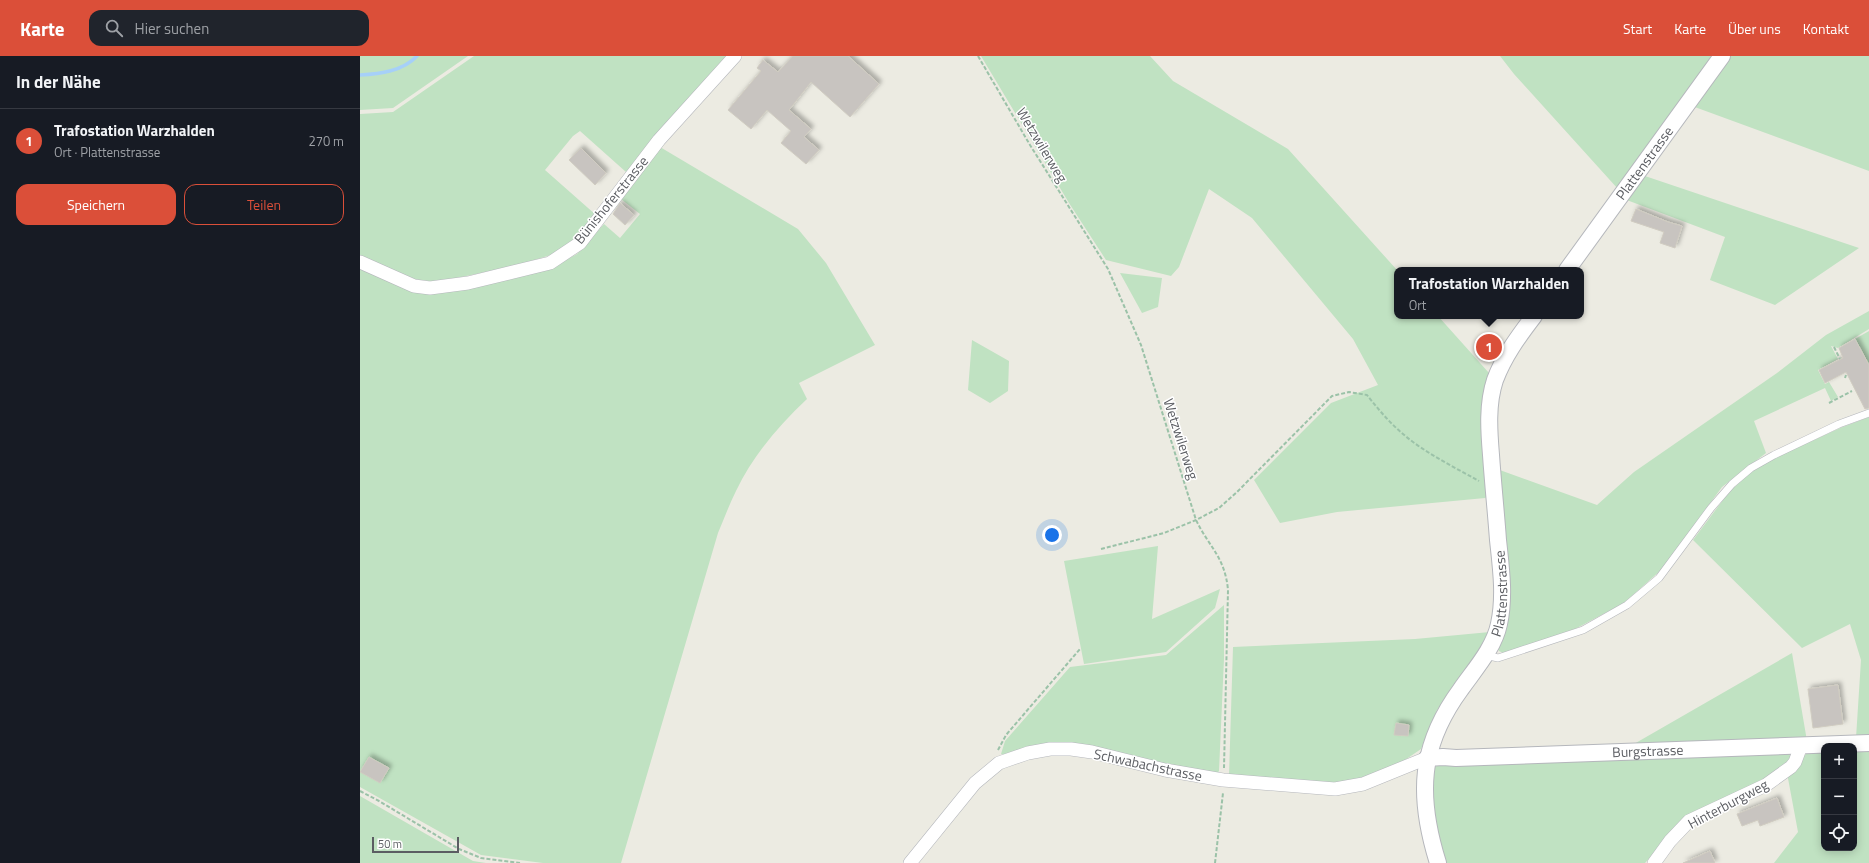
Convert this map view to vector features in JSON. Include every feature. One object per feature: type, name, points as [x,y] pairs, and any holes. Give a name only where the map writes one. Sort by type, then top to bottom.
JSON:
[{"type":"street","name":"Bünishoferstrasse","points":[[360,262],[414,286],[430,288],[468,283],[550,263],[580,243],[659,140],[735,56]]},
{"type":"street","name":"Plattenstrasse","points":[[1569,267],[1722,56]]},
{"type":"street","name":"Plattenstrasse","points":[[1438,863],[1431,840],[1427,817],[1425,789],[1427,758],[1437,729],[1452,701],[1485,655],[1498,626],[1502,601],[1489,412],[1494,382],[1507,352],[1532,319]]},
{"type":"street","name":"Burgstrasse","points":[[1427,758],[1869,743]]},
{"type":"street","name":"Hinterburgweg","points":[[1654,863],[1670,841],[1689,821],[1766,785],[1791,767],[1795,762],[1801,746]]},
{"type":"street","name":"Schwabachstrasse","points":[[910,863],[958,802],[976,783],[999,764],[1028,753],[1071,749],[1092,752],[1165,770],[1223,780],[1334,790],[1363,784],[1427,758]]},
{"type":"lane","points":[[1485,655],[1498,658],[1583,630],[1627,605],[1659,578],[1711,508],[1732,484],[1751,468],[1774,455],[1839,424],[1869,413]]},
{"type":"path","name":"Wetzwilerweg","points":[[978,56],[1030,145],[1108,269],[1141,345],[1196,520],[1202,532],[1221,560],[1227,576],[1227,694],[1223,780],[1215,863]]},
{"type":"path","points":[[1834,347],[1840,359]]},
{"type":"path","points":[[1829,403],[1852,391]]},
{"type":"path","points":[[1101,548],[1158,534],[1196,520],[1218,508],[1237,492],[1332,396],[1349,392],[1367,395],[1382,415],[1404,435],[1439,458],[1494,488]]},
{"type":"path","points":[[999,764],[998,756],[1001,742],[1080,648]]},
{"type":"path","points":[[360,791],[379,800],[460,849],[481,858],[520,863]]},
{"type":"green space","points":[[360,56],[468,56],[393,108],[360,110]]},
{"type":"green space","points":[[474,56],[729,56],[710,74],[626,172],[580,131],[573,136],[545,170],[596,215],[579,237],[557,253],[515,266],[437,282],[412,279],[360,256],[360,114],[393,112]]},
{"type":"green space","points":[[981,56],[1150,56],[1173,81],[1288,149],[1394,267],[1394,319],[1441,319],[1489,373],[1486,390],[1488,496],[1485,498],[1337,512],[1280,523],[1254,480],[1331,403],[1378,385],[1353,339],[1252,218],[1209,189],[1179,267],[1171,276],[1106,260],[1069,203]]},
{"type":"green space","points":[[1500,56],[1715,56],[1618,189],[1514,74]]},
{"type":"green space","points":[[1728,56],[1869,56],[1869,171],[1692,106]]},
{"type":"green space","points":[[660,147],[798,229],[826,263],[875,345],[799,383],[807,399],[767,442],[750,466],[736,491],[718,533],[621,863],[543,863],[481,855],[360,787],[360,266],[421,293],[555,266],[577,254],[604,224],[620,238],[640,214],[621,199]]},
{"type":"green space","points":[[1642,175],[1859,248],[1775,305],[1710,280],[1725,237],[1624,199]]},
{"type":"green space","points":[[1120,273],[1162,278],[1158,307],[1142,313]]},
{"type":"green space","points":[[1869,311],[1869,329],[1838,348],[1831,346],[1838,359],[1818,370],[1825,384],[1829,382],[1838,397],[1831,401],[1825,388],[1754,421],[1766,453],[1722,487],[1661,570],[1624,603],[1575,629],[1503,653],[1499,651],[1497,646],[1497,469],[1597,505],[1634,472],[1777,373],[1826,335]]},
{"type":"green space","points":[[1869,331],[1869,365],[1855,339]]},
{"type":"green space","points":[[972,340],[1009,361],[1008,391],[990,403],[968,390]]},
{"type":"green space","points":[[1869,417],[1869,738],[1856,738],[1861,660],[1850,624],[1802,648],[1693,540],[1729,492],[1752,471],[1777,457],[1840,428]]},
{"type":"green space","points":[[1158,546],[1152,619],[1220,589],[1215,608],[1166,652],[1084,664],[1064,561]]},
{"type":"green space","points":[[1224,605],[1224,659],[1219,771],[1216,775],[1077,745],[1005,755],[1001,754],[1005,741],[1070,667],[1166,655]]},
{"type":"green space","points":[[1490,632],[1478,654],[1437,710],[1421,749],[1402,762],[1364,778],[1333,785],[1229,776],[1233,647],[1415,639]]},
{"type":"green space","points":[[1792,653],[1807,741],[1627,748]]},
{"type":"green space","points":[[1857,747],[1869,747],[1869,863],[1774,863],[1798,832],[1787,773],[1803,756],[1811,751],[1821,749],[1821,851],[1857,851]]},
{"type":"green space","points":[[1790,754],[1792,757],[1785,768],[1684,819],[1645,863],[1443,863],[1431,807],[1434,768],[1438,765]]},
{"type":"green space","points":[[360,796],[473,861],[486,863],[360,863]]},
{"type":"building","points":[[793,56],[848,56],[879,84],[850,117],[811,82],[789,110],[811,129],[804,137],[819,150],[806,164],[781,143],[791,131],[767,110],[751,129],[728,110],[761,71],[757,68],[763,60],[778,72]]},
{"type":"building","points":[[581,148],[606,173],[595,185],[569,160]]},
{"type":"building","points":[[620,203],[634,215],[625,225],[613,214]]},
{"type":"building","points":[[1636,209],[1682,226],[1675,248],[1660,243],[1664,232],[1631,221]]},
{"type":"building","points":[[1855,339],[1869,365],[1869,408],[1865,409],[1846,372],[1825,383],[1819,370],[1843,358],[1839,348]]},
{"type":"building","points":[[1838,685],[1843,724],[1813,728],[1808,689]]},
{"type":"building","points":[[1396,723],[1409,725],[1408,736],[1394,735]]},
{"type":"building","points":[[369,757],[389,768],[380,783],[360,772]]},
{"type":"building","points":[[1777,798],[1784,817],[1760,826],[1758,820],[1742,826],[1737,814]]},
{"type":"building","points":[[1710,851],[1715,863],[1683,863]]},
{"type":"waterway","points":[[360,75],[391,71],[405,65],[417,56]]},
{"type":"place","name":"Trafostation Warzhalden","points":[[1489,347]]}]
